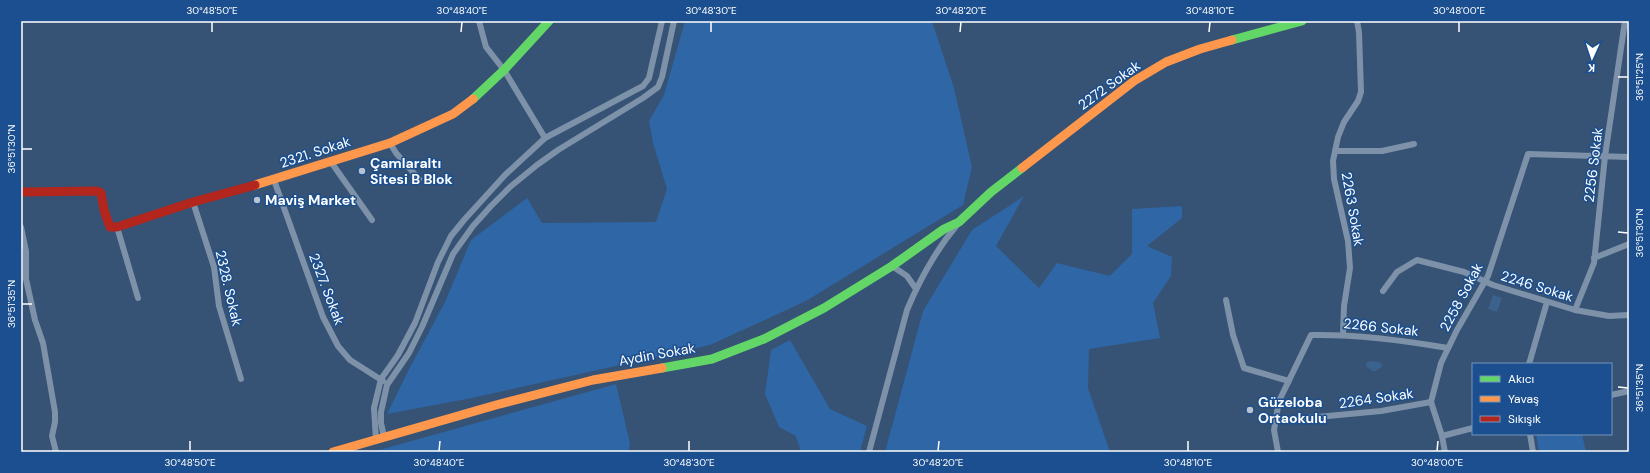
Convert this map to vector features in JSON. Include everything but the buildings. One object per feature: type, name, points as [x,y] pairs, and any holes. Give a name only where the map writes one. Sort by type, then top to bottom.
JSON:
[{"type":"street","points":[[480,21],[486,47],[504,70],[545,138]]},
{"type":"street","name":"2321. Sokak","points":[[117,227],[193,202],[274,180],[390,143],[453,114],[469,103],[504,70],[550,21]]},
{"type":"street","points":[[380,438],[374,408],[381,379],[398,355],[415,323],[438,262],[451,236],[505,175],[545,138],[643,86],[649,78],[662,21]]},
{"type":"street","points":[[380,438],[381,412],[388,385],[416,340],[453,254],[473,226],[510,188],[537,165],[558,150],[643,98],[658,87],[662,76],[674,21]]},
{"type":"street","name":"2272 Sokak","points":[[959,222],[992,192],[1109,100],[1134,81],[1166,62],[1207,47],[1302,21]]},
{"type":"street","name":"2263 Sokak","points":[[1343,334],[1344,306],[1350,268],[1348,241],[1334,179],[1333,161],[1338,137],[1344,122],[1358,101],[1361,92],[1359,32],[1357,21]]},
{"type":"street","name":"2256 Sokak","points":[[1575,310],[1594,263],[1605,156],[1625,21]]},
{"type":"street","points":[[390,143],[396,153],[419,179]]},
{"type":"street","points":[[1335,151],[1382,151],[1414,144]]},
{"type":"street","name":"2258 Sokak","points":[[1445,452],[1432,402],[1441,363],[1488,276],[1528,154],[1605,156]]},
{"type":"street","points":[[1605,156],[1629,157]]},
{"type":"street","points":[[331,162],[372,220]]},
{"type":"street","name":"2327. Sokak","points":[[274,180],[323,317],[338,346],[350,360],[388,385]]},
{"type":"street","points":[[21,192],[97,191],[101,193],[106,217],[110,227],[117,227],[138,298]]},
{"type":"street","name":"2328. Sokak","points":[[193,202],[214,266],[219,306],[241,379]]},
{"type":"street","points":[[869,452],[907,310],[916,289],[943,242],[959,222]]},
{"type":"street","name":"Aydin Sokak","points":[[333,452],[593,380],[712,359],[764,340],[824,308],[892,266],[944,229],[959,222]]},
{"type":"street","points":[[21,227],[26,251],[26,279],[35,320],[43,343],[55,412],[55,422],[52,436],[56,452]]},
{"type":"street","points":[[1594,258],[1629,244]]},
{"type":"street","name":"2246 Sokak","points":[[1383,292],[1397,272],[1417,260],[1464,272],[1485,281],[1575,310],[1609,316],[1629,315]]},
{"type":"street","points":[[892,266],[907,276],[916,289]]},
{"type":"street","points":[[1226,300],[1233,335],[1244,368],[1289,381],[1279,402],[1275,421],[1274,430],[1278,452]]},
{"type":"street","points":[[1529,363],[1547,302]]},
{"type":"street","name":"2266 Sokak","points":[[1289,381],[1311,335],[1343,334],[1384,338],[1448,348]]},
{"type":"street","points":[[1612,395],[1629,391]]},
{"type":"street","name":"2264 Sokak","points":[[1275,421],[1381,411],[1432,402]]},
{"type":"street","points":[[1442,436],[1472,428]]},
{"type":"street","points":[[1530,435],[1533,452]]},
{"type":"shaded area","points":[[685,21],[932,21],[954,88],[972,167],[963,205],[806,301],[710,345],[472,398],[387,414],[445,302],[471,240],[527,198],[542,223],[656,222],[667,189],[653,143],[649,121],[664,95]]},
{"type":"shaded area","points":[[1024,196],[996,246],[1039,288],[1057,263],[1110,276],[1132,254],[1132,209],[1182,206],[1182,218],[1147,246],[1172,257],[1171,276],[1153,303],[1160,338],[1089,349],[1088,388],[1110,452],[885,452],[923,311],[972,230]]},
{"type":"shaded area","points":[[1493,295],[1502,298],[1497,312],[1488,309]]},
{"type":"shaded area","points":[[790,340],[830,409],[867,426],[860,452],[801,452],[796,436],[779,427],[765,394],[771,350]]},
{"type":"shaded area","points":[[1370,361],[1379,362],[1382,364],[1382,367],[1376,371],[1372,371],[1366,366],[1366,363]]},
{"type":"shaded area","points":[[616,384],[630,443],[628,452],[372,452]]},
{"type":"shaded area","points":[[1536,435],[1582,435],[1586,452],[1539,452]]},
{"type":"traffic: fast","points":[[473,99],[504,70],[549,21]]},
{"type":"traffic: fast","points":[[1232,40],[1302,21]]},
{"type":"traffic: fast","points":[[662,368],[712,359],[764,339],[824,308],[892,266],[944,229],[959,222],[991,192],[1022,168]]},
{"type":"traffic: slow","points":[[1022,168],[1134,81],[1166,62],[1200,49],[1232,40]]},
{"type":"traffic: slow","points":[[255,185],[390,143],[453,114],[473,99]]},
{"type":"traffic: slow","points":[[333,452],[496,405],[593,380],[662,368]]},
{"type":"traffic: jam","points":[[21,192],[97,191],[101,193],[104,210],[110,227],[117,227],[193,202],[255,185]]},
{"type":"place","name":"Çamlaraltı Sitesi B Blok","points":[[362,171]]},
{"type":"place","name":"Maviş Market","points":[[257,200]]},
{"type":"place","name":"Güzeloba Ortaokulu","points":[[1250,410]]}]
